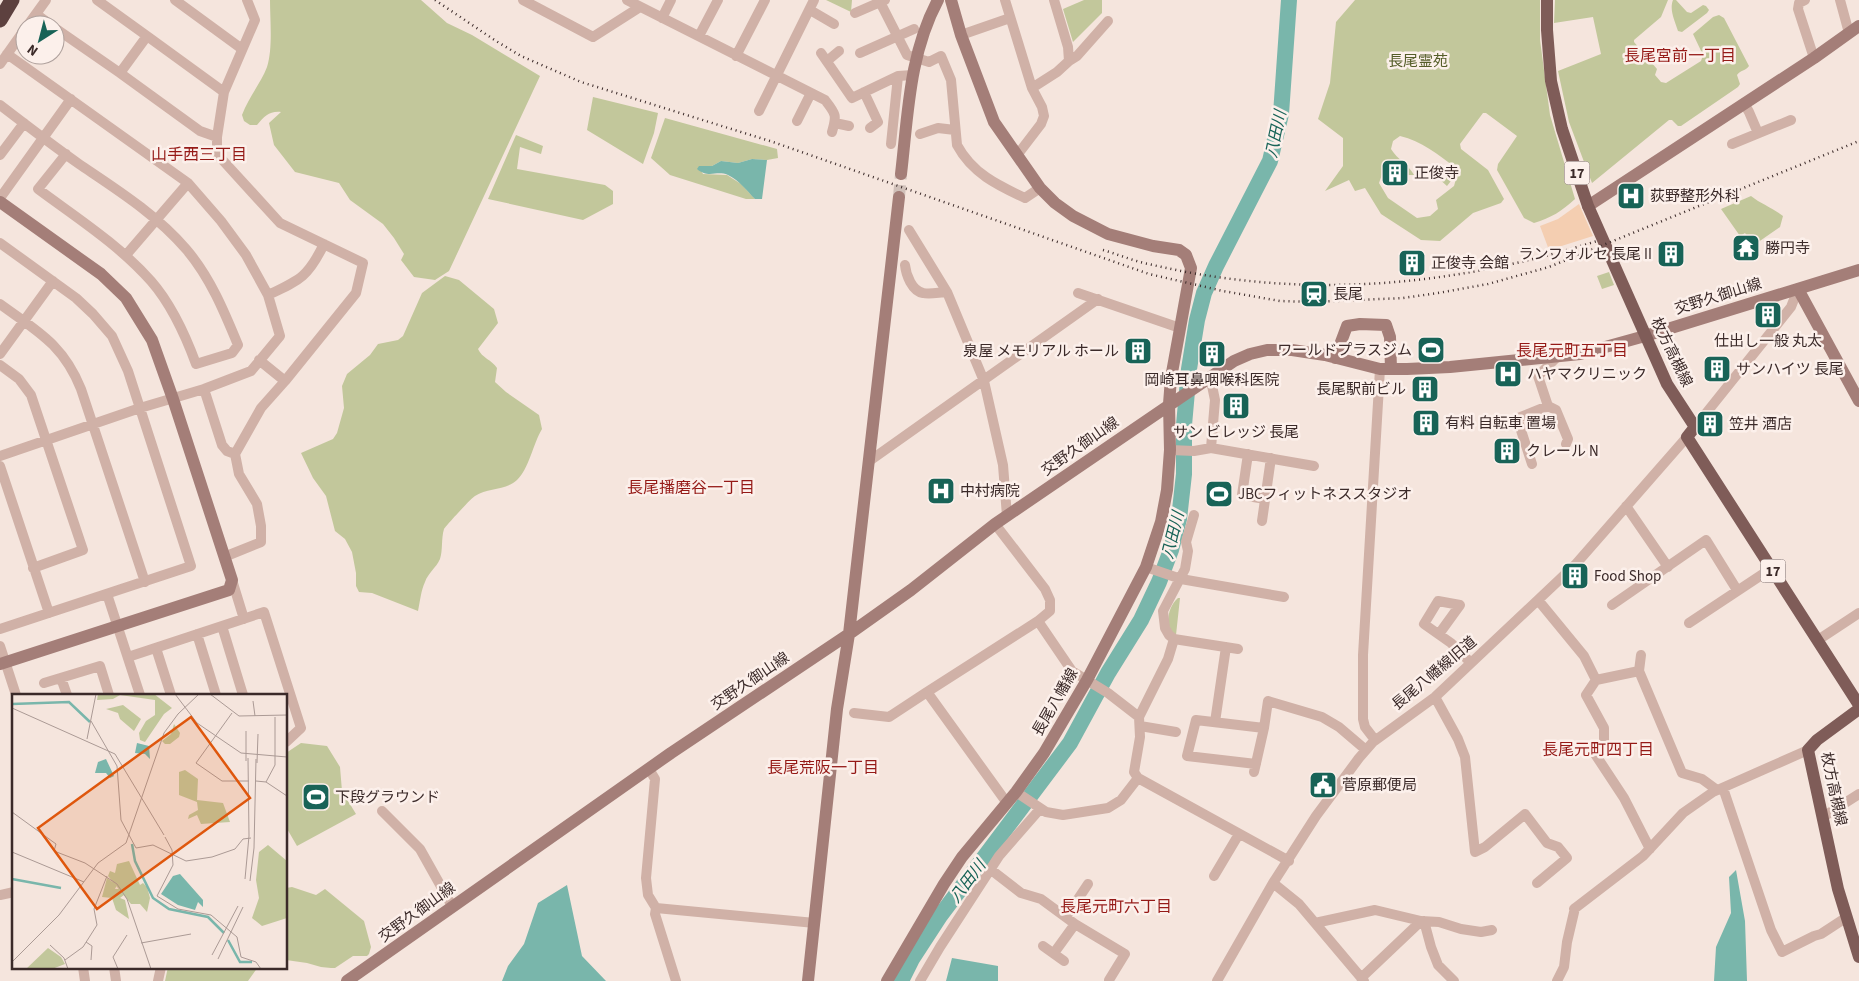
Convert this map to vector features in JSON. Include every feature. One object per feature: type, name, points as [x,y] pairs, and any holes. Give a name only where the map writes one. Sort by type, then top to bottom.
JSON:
[{"type":"highway","points":[[0,10],[7,0]]},
{"type":"highway","points":[[0,20],[12,0]]},
{"type":"main road","name":"枚方高槻線","points":[[1547,0],[1547,30],[1552,81],[1562,129],[1588,206],[1667,384],[1695,426]]},
{"type":"main road","points":[[1687,437],[1695,426]]},
{"type":"main road","name":"枚方高槻線","points":[[1687,437],[1859,707],[1817,740],[1808,750],[1838,889],[1859,957]]},
{"type":"street","points":[[36,14],[46,0]]},
{"type":"street","points":[[97,0],[224,92]]},
{"type":"street","points":[[175,0],[242,49]]},
{"type":"street","points":[[224,556],[261,542],[261,526],[257,504],[239,474],[236,454],[261,408],[356,293],[363,263],[280,222],[217,154],[224,92],[254,20],[247,0]]},
{"type":"street","points":[[523,0],[593,37],[640,6]]},
{"type":"street","points":[[627,0],[825,100],[835,113],[834,127],[849,126]]},
{"type":"street","points":[[662,18],[670,0]]},
{"type":"street","points":[[699,36],[718,0]]},
{"type":"street","points":[[736,56],[764,0]]},
{"type":"street","points":[[758,111],[814,0]]},
{"type":"street","points":[[901,174],[916,59],[924,33],[938,0]]},
{"type":"street","points":[[856,13],[882,1],[907,55],[929,62],[941,56],[951,80],[957,145],[962,154],[978,172],[995,184],[1025,198],[1040,188],[994,122],[961,35],[951,0]]},
{"type":"street","points":[[1005,0],[1032,88],[1042,107],[1044,116],[1042,124],[1018,154]]},
{"type":"street","points":[[1054,0],[1068,47],[1069,61]]},
{"type":"street","points":[[1805,0],[1800,2],[1798,9],[1814,58]]},
{"type":"street","points":[[1588,206],[1854,30],[1840,0]]},
{"type":"street","points":[[810,10],[834,24]]},
{"type":"street","points":[[961,35],[1010,18]]},
{"type":"street","points":[[1032,88],[1077,56],[1108,22]]},
{"type":"street","points":[[860,53],[914,29]]},
{"type":"street","points":[[65,35],[200,131],[218,137]]},
{"type":"street","points":[[120,73],[147,36]]},
{"type":"street","points":[[0,64],[15,43]]},
{"type":"street","points":[[839,51],[824,57],[852,98],[898,76],[913,75]]},
{"type":"street","points":[[0,456],[140,408],[204,389],[251,370],[280,336],[268,295],[246,256],[226,228],[188,183],[7,54]]},
{"type":"street","points":[[891,144],[898,76]]},
{"type":"street","points":[[864,92],[878,122],[870,128]]},
{"type":"street","points":[[796,121],[811,93]]},
{"type":"street","points":[[71,99],[0,200],[101,274],[126,298],[152,340],[244,619]]},
{"type":"street","points":[[1744,103],[1758,133]]},
{"type":"street","points":[[0,105],[123,194],[155,219],[186,249],[208,281],[222,306],[238,345],[232,353],[196,364],[180,326],[152,282],[126,255],[38,189],[66,154]]},
{"type":"street","points":[[875,114],[894,117]]},
{"type":"street","points":[[1732,144],[1791,120]]},
{"type":"street","points":[[0,155],[24,123]]},
{"type":"street","points":[[920,134],[938,128],[956,130]]},
{"type":"street","points":[[126,255],[155,219],[188,183]]},
{"type":"street","name":"長尾八幡線","points":[[887,981],[962,857],[1007,803],[1019,794],[1090,681],[1146,567],[1161,522],[1173,450],[1174,401],[1171,378],[1191,268],[1186,255],[1179,250],[1153,246],[1099,230],[1073,216],[1055,203],[1040,188]]},
{"type":"street","points":[[808,981],[837,709],[849,634],[899,197]]},
{"type":"street","points":[[910,230],[947,292],[984,381],[1003,465],[1007,516]]},
{"type":"street","points":[[0,243],[53,281],[93,314],[112,336],[128,371],[191,566],[0,629]]},
{"type":"street","points":[[268,295],[305,276],[315,263],[324,244]]},
{"type":"street","points":[[905,265],[906,275],[917,291],[923,293],[947,292]]},
{"type":"street","name":"交野久御山線","points":[[347,981],[649,769],[849,634],[911,590],[995,524],[1234,361],[1250,354],[1267,350],[1292,350],[1386,369],[1450,367],[1580,354],[1645,336],[1859,270]]},
{"type":"street","points":[[0,354],[53,281]]},
{"type":"street","points":[[1798,289],[1859,401]]},
{"type":"street","points":[[1695,426],[1791,307],[1798,289]]},
{"type":"street","points":[[1078,293],[1180,328]]},
{"type":"street","points":[[868,462],[1098,299]]},
{"type":"street","points":[[0,304],[48,339],[74,370],[144,582]]},
{"type":"street","points":[[1335,358],[1347,326],[1360,324],[1386,325],[1390,337],[1363,660],[1363,718],[1365,728],[1376,740]]},
{"type":"street","points":[[1558,356],[1538,376],[1548,406],[1556,410],[1568,439],[1566,444]]},
{"type":"street","points":[[259,360],[285,381]]},
{"type":"street","points":[[0,365],[19,379],[31,395],[83,550],[33,568]]},
{"type":"street","points":[[1207,378],[1214,400],[1211,448]]},
{"type":"street","points":[[204,389],[222,445],[227,451],[236,454]]},
{"type":"street","points":[[1532,464],[1513,420],[1548,406]]},
{"type":"street","name":"長尾八幡線旧道","points":[[1217,981],[1273,883],[1316,816],[1366,750],[1376,740],[1435,697],[1575,565],[1687,437]]},
{"type":"street","points":[[1173,450],[1211,448],[1314,466]]},
{"type":"street","points":[[1248,454],[1242,496],[1265,500]]},
{"type":"street","points":[[1262,521],[1271,458]]},
{"type":"street","points":[[0,466],[48,613]]},
{"type":"street","points":[[1626,506],[1668,567]]},
{"type":"street","points":[[1194,515],[1186,542],[1188,551],[1181,579],[1163,611],[1165,628],[1169,636],[1174,639],[1238,649]]},
{"type":"street","points":[[854,713],[889,717],[1038,620],[1050,610],[1050,600],[1045,588],[995,524]]},
{"type":"street","points":[[1612,605],[1706,540],[1738,590]]},
{"type":"street","points":[[1146,567],[1181,579],[1284,597]]},
{"type":"street","points":[[1689,624],[1772,568]]},
{"type":"street","points":[[2,663],[228,590],[232,580]]},
{"type":"street","points":[[107,594],[140,694]]},
{"type":"street","points":[[1538,600],[1584,656],[1596,680]]},
{"type":"street","points":[[128,657],[264,612],[301,728],[288,740]]},
{"type":"street","points":[[1818,640],[1859,613]]},
{"type":"street","points":[[1038,620],[1072,671],[1108,692],[1139,722],[1176,732]]},
{"type":"street","points":[[222,626],[243,694]]},
{"type":"street","points":[[197,634],[216,694]]},
{"type":"street","points":[[1439,634],[1471,663]]},
{"type":"street","points":[[1174,639],[1168,659],[1139,722],[1134,772],[1138,778],[1288,861]]},
{"type":"street","points":[[0,646],[2,663],[16,694]]},
{"type":"street","points":[[1214,722],[1226,647]]},
{"type":"street","points":[[156,648],[171,694]]},
{"type":"street","points":[[1641,655],[1639,671],[1682,773],[1702,779],[1720,789],[1772,930],[1782,952],[1822,934],[1847,917]]},
{"type":"street","points":[[44,683],[100,666],[109,694]]},
{"type":"street","points":[[1639,671],[1596,680],[1586,695],[1604,728],[1604,744],[1595,754],[1624,798],[1650,849]]},
{"type":"street","points":[[61,678],[66,694]]},
{"type":"street","points":[[927,692],[1007,803]]},
{"type":"street","points":[[1435,697],[1458,738],[1465,757],[1475,852],[1485,847],[1525,814],[1548,843],[1558,846],[1567,858],[1537,882]]},
{"type":"street","points":[[1264,728],[1196,720],[1187,756],[1255,768],[1264,728],[1268,701],[1322,717],[1339,726],[1366,750]]},
{"type":"street","points":[[1557,981],[1564,967],[1574,909],[1621,874],[1650,849],[1683,813],[1720,789],[1808,750]]},
{"type":"street","points":[[649,769],[655,779],[646,878],[648,896],[656,908],[655,914],[676,981]]},
{"type":"street","points":[[1019,794],[1046,812],[1063,815],[1108,808],[1121,800],[1138,778]]},
{"type":"street","points":[[1823,817],[1859,794]]},
{"type":"street","points":[[920,981],[990,869],[1038,808]]},
{"type":"street","points":[[382,812],[420,849],[452,906]]},
{"type":"street","points":[[1214,876],[1239,834]]},
{"type":"street","points":[[990,869],[1021,893],[1041,899],[1075,924],[1125,954],[1109,980]]},
{"type":"street","points":[[1273,883],[1299,904],[1363,980],[1422,921]]},
{"type":"street","points":[[1066,917],[1088,884]]},
{"type":"street","points":[[656,908],[815,923]]},
{"type":"street","points":[[1315,923],[1375,910],[1422,921],[1440,922],[1461,929],[1481,932],[1492,930]]},
{"type":"street","points":[[1422,921],[1438,965],[1454,981]]},
{"type":"street","points":[[1054,953],[1075,924]]},
{"type":"street","points":[[1043,946],[1064,961]]},
{"type":"street","points":[[83,968],[85,981]]},
{"type":"street","points":[[114,968],[116,981]]},
{"type":"street","points":[[158,981],[161,968]]},
{"type":"green space","points":[[270,0],[421,0],[447,23],[472,35],[540,76],[449,271],[435,280],[414,277],[401,260],[404,254],[383,224],[350,200],[339,183],[295,172],[274,145],[269,123],[281,112],[273,112],[267,115],[257,125],[250,125],[244,121],[242,115],[267,67],[269,59],[271,43]]},
{"type":"green space","points":[[826,0],[852,0],[851,12]]},
{"type":"green space","points":[[1084,0],[1102,0],[1102,13],[1073,42],[1063,9]]},
{"type":"green space","name":"長尾霊苑","points":[[1355,0],[1540,0],[1540,40],[1550,115],[1575,199],[1556,214],[1546,219],[1534,223],[1524,218],[1497,170],[1498,164],[1517,136],[1486,113],[1483,113],[1460,144],[1461,149],[1488,170],[1504,199],[1501,203],[1473,213],[1440,241],[1421,240],[1381,214],[1365,188],[1355,191],[1349,180],[1325,191],[1343,166],[1343,138],[1318,119],[1330,83],[1336,22]],"holes":[[[1400,136],[1429,149],[1456,168],[1446,166],[1437,177],[1447,186],[1458,172],[1454,186],[1436,200],[1438,209],[1430,216],[1417,218],[1388,198],[1379,183],[1384,169],[1392,164],[1407,175],[1414,175],[1391,149],[1393,141]]]},
{"type":"green space","points":[[1555,0],[1668,0],[1661,17],[1634,40],[1657,69],[1655,75],[1661,82],[1666,83],[1701,61],[1703,55],[1693,34],[1713,17],[1719,15],[1724,18],[1749,66],[1737,75],[1740,84],[1738,87],[1681,126],[1669,120],[1592,183],[1569,122],[1558,71],[1601,54],[1593,17],[1554,23]]},
{"type":"green space","points":[[1673,0],[1676,0],[1687,12],[1691,13],[1703,5],[1709,10],[1682,32],[1678,31],[1672,12]]},
{"type":"green space","points":[[593,97],[658,113],[654,133],[643,164],[587,130]]},
{"type":"green space","points":[[665,118],[777,149],[778,158],[767,160],[752,159],[738,163],[721,161],[712,166],[699,166],[703,174],[727,175],[741,184],[755,199],[746,199],[670,175],[651,158]]},
{"type":"green space","points":[[516,135],[543,146],[541,154],[520,147],[517,169],[605,185],[613,191],[613,204],[583,220],[488,199]]},
{"type":"green space","points":[[1751,196],[1783,216],[1780,227],[1754,245],[1745,233],[1740,236],[1721,209]]},
{"type":"green space","points":[[1609,272],[1614,285],[1602,289],[1597,276]]},
{"type":"green space","points":[[445,276],[459,280],[494,309],[498,323],[478,349],[497,368],[495,382],[539,415],[542,429],[525,470],[517,480],[507,486],[485,491],[475,496],[444,529],[440,559],[424,585],[418,611],[372,593],[359,592],[356,586],[356,573],[352,552],[345,539],[335,531],[326,496],[313,478],[301,453],[333,439],[337,433],[344,408],[342,386],[347,374],[370,355],[378,344],[398,340],[403,336],[422,293]]},
{"type":"green space","points":[[1178,598],[1180,598],[1176,635],[1171,633],[1168,619],[1170,610]]},
{"type":"green space","name":"下段グラウンド","points":[[301,743],[327,746],[340,767],[342,791],[356,814],[297,846],[288,830],[288,752]]},
{"type":"green space","points":[[292,887],[316,895],[325,889],[364,921],[371,947],[369,954],[367,956],[353,956],[335,968],[288,960],[288,888]]},
{"type":"green space","points":[[168,968],[257,968],[248,981],[165,981]]},
{"type":"sand","points":[[1579,204],[1593,236],[1549,250],[1540,226],[1558,219]]},
{"type":"water","points":[[752,159],[767,160],[762,199],[755,199],[728,175],[720,173],[709,174],[697,169],[699,166],[712,166],[721,161],[738,163]]},
{"type":"water","points":[[1736,870],[1745,921],[1747,981],[1714,981],[1716,947],[1731,913],[1729,877]]},
{"type":"water","points":[[567,885],[582,956],[606,981],[502,981],[508,966],[524,944],[538,903]]},
{"type":"water","points":[[952,958],[998,966],[998,981],[946,981]]},
{"type":"waterway","name":"八田川","points":[[901,981],[912,959],[940,916],[1070,743],[1108,673],[1141,620],[1159,582],[1171,550],[1179,519],[1184,474],[1184,425],[1189,369],[1197,320],[1204,293],[1216,266],[1270,161],[1281,114],[1289,0]]},
{"type":"tunnel","points":[[899,197],[901,174]]},
{"type":"railway","points":[[435,0],[521,56],[581,82],[773,142],[1149,274],[1223,291],[1280,301],[1314,302],[1403,298],[1488,284],[1549,267],[1859,141]]},
{"type":"railway","points":[[1103,250],[1147,264],[1209,276],[1321,285],[1377,283],[1432,278],[1542,257],[1597,241]]},
{"type":"place","name":"正俊寺","points":[[1395,173]]},
{"type":"place","name":"荻野整形外科","points":[[1631,196]]},
{"type":"place","name":"勝円寺","points":[[1746,248]]},
{"type":"place","name":"ランフォルセ 長尾 II","points":[[1671,254]]},
{"type":"place","name":"正俊寺 会館","points":[[1412,263]]},
{"type":"place","name":"長尾","points":[[1314,294]]},
{"type":"place","name":"仕出し一般 丸太","points":[[1768,315]]},
{"type":"place","name":"ワールドプラスジム","points":[[1431,350]]},
{"type":"place","name":"泉屋 メモリアル ホール","points":[[1138,351]]},
{"type":"place","name":"岡崎耳鼻咽喉科医院","points":[[1212,354]]},
{"type":"place","name":"サンハイツ 長尾","points":[[1717,369]]},
{"type":"place","name":"ハヤマクリニック","points":[[1508,374]]},
{"type":"place","name":"長尾駅前ビル","points":[[1425,389]]},
{"type":"place","name":"サン ビレッジ 長尾","points":[[1236,406]]},
{"type":"place","name":"有料 自転車 置場","points":[[1426,423]]},
{"type":"place","name":"笠井 酒店","points":[[1710,424]]},
{"type":"place","name":"クレール N","points":[[1507,451]]},
{"type":"place","name":"中村病院","points":[[941,491]]},
{"type":"place","name":"JBCフィットネススタジオ","points":[[1219,494]]},
{"type":"place","name":"Food Shop","points":[[1575,576]]},
{"type":"place","name":"菅原郵便局","points":[[1323,785]]},
{"type":"place","name":"下段グラウンド","points":[[316,797]]},
{"type":"district","name":"長尾宮前一丁目","points":[[1680,55]]},
{"type":"district","name":"山手西三丁目","points":[[199,154]]},
{"type":"district","name":"長尾元町五丁目","points":[[1572,350]]},
{"type":"district","name":"長尾播磨谷一丁目","points":[[691,487]]},
{"type":"district","name":"長尾元町四丁目","points":[[1598,749]]},
{"type":"district","name":"長尾荒阪一丁目","points":[[823,767]]},
{"type":"district","name":"長尾元町六丁目","points":[[1116,906]]}]
